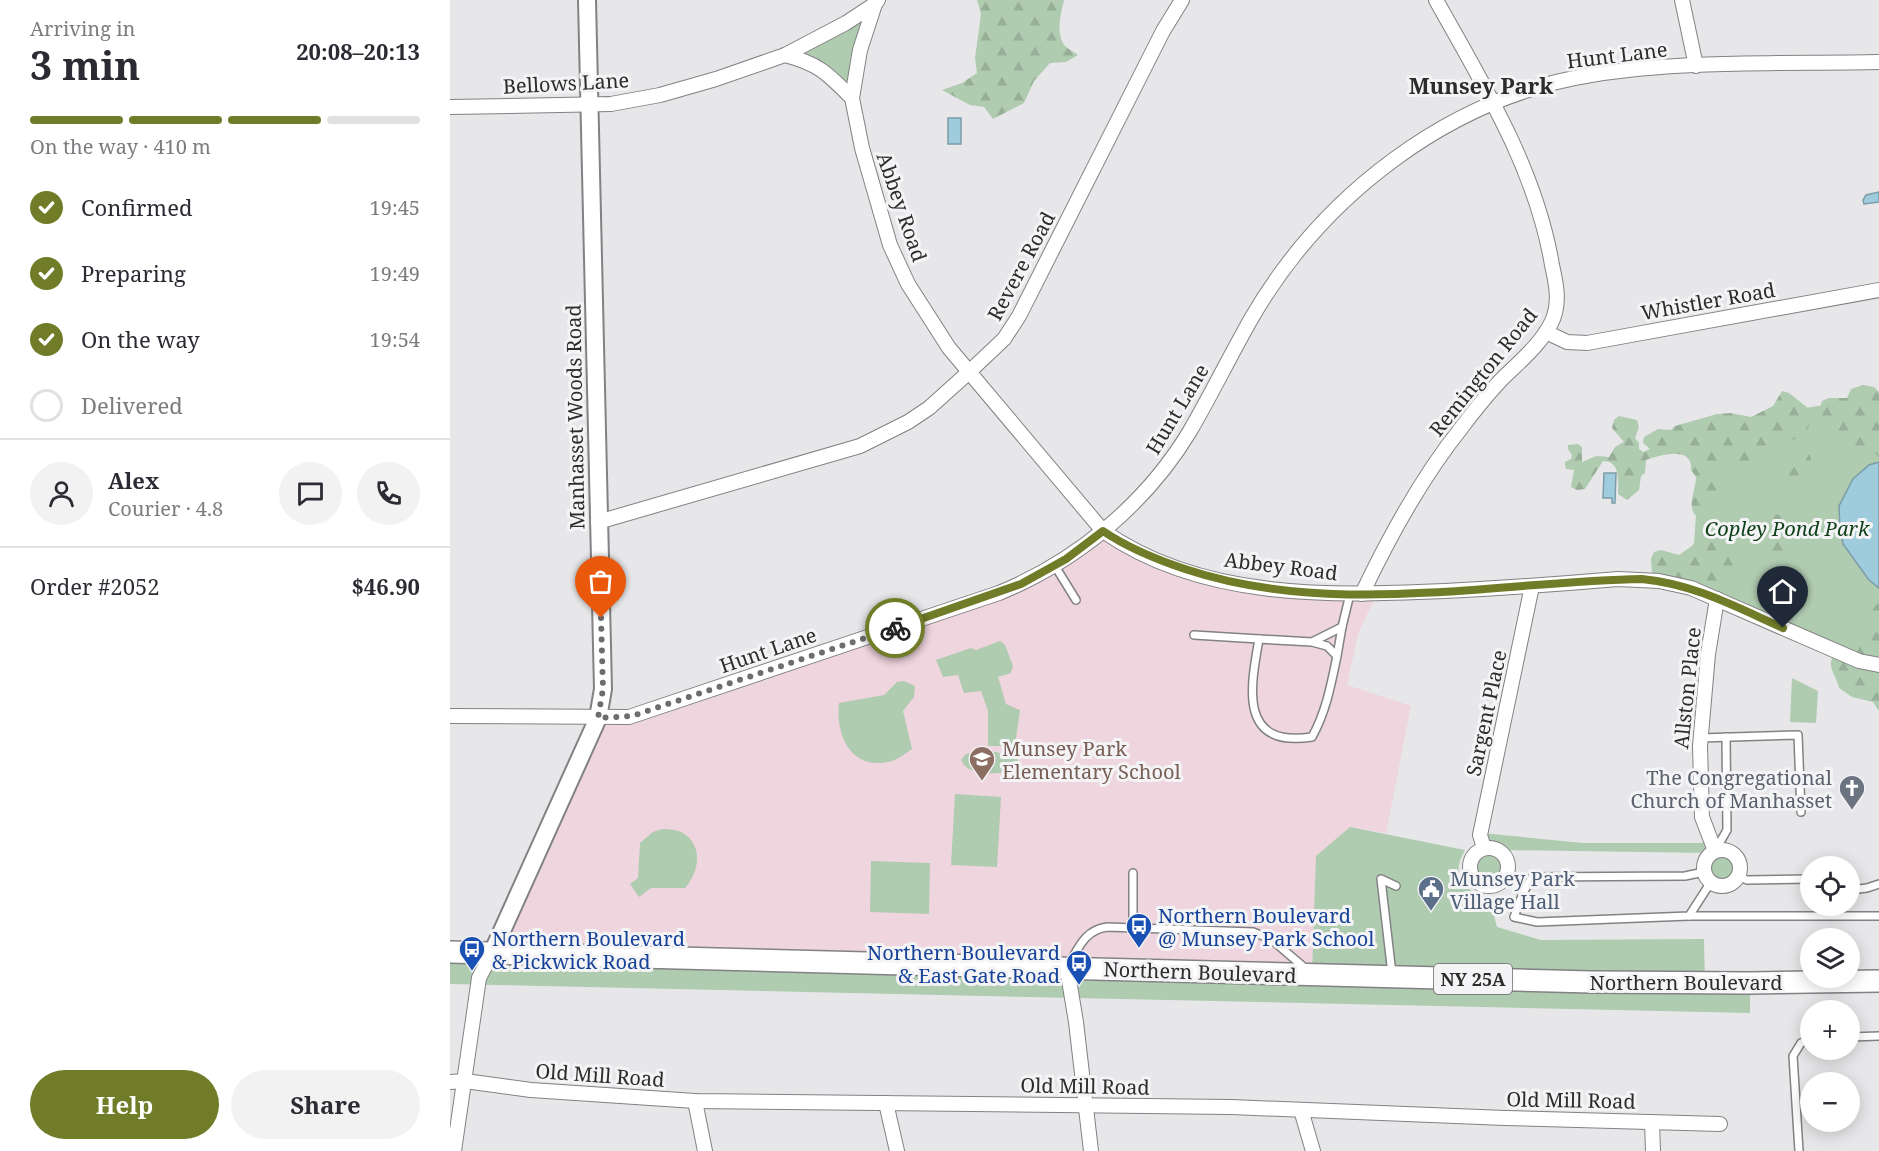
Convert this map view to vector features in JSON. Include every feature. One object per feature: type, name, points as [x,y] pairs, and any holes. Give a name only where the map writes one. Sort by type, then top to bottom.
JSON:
[{"type":"main road","name":"Northern Boulevard","points":[[450,952],[1591,982],[1879,981]]},
{"type":"street","name":"Manhasset Woods Road","points":[[492,953],[598,718],[603,689],[587,0]]},
{"type":"street","name":"Revere Road","points":[[598,522],[860,446],[908,422],[929,408],[1004,339],[1019,316],[1163,31],[1182,0]]},
{"type":"street","name":"Remington Road","points":[[1356,594],[1432,468],[1461,427],[1546,332],[1557,300],[1548,241],[1531,185],[1494,103],[1436,0]]},
{"type":"street","points":[[1682,0],[1696,66]]},
{"type":"street","name":"Bellows Lane","points":[[450,107],[611,104],[660,95],[716,79],[785,55],[846,23],[876,2]]},
{"type":"street","name":"Abbey Road","points":[[876,2],[860,50],[852,98],[861,148],[890,245],[908,284],[949,348],[1103,531],[1119,542],[1149,556],[1212,578],[1275,590],[1356,594],[1642,579],[1682,585],[1859,661],[1879,665]]},
{"type":"street","points":[[785,55],[816,65],[852,98]]},
{"type":"street","name":"Hunt Lane","points":[[450,716],[598,718],[632,716],[999,593],[1055,566],[1103,531],[1133,504],[1174,456],[1252,317],[1289,261],[1311,234],[1370,177],[1426,138],[1494,103],[1565,80],[1589,75],[1696,66],[1879,62]]},
{"type":"street","name":"Whistler Road","points":[[1546,332],[1567,342],[1587,343],[1879,290]]},
{"type":"street","name":"Sargent Place","points":[[1484,848],[1480,835],[1532,586]]},
{"type":"street","name":"Allston Place","points":[[1715,851],[1702,817],[1700,738],[1708,654],[1717,599]]},
{"type":"street","points":[[1727,850],[1733,853],[1739,864],[1738,876],[1726,885],[1716,884],[1707,877],[1705,862],[1711,853],[1727,850]]},
{"type":"street","points":[[454,1151],[479,978],[492,953]]},
{"type":"street","points":[[1067,968],[1090,1151]]},
{"type":"street","name":"Old Mill Road","points":[[450,1082],[465,1081],[531,1090],[695,1101],[1301,1110],[1720,1124]]},
{"type":"street","points":[[695,1101],[705,1151]]},
{"type":"street","points":[[886,1103],[897,1151]]},
{"type":"street","points":[[1301,1110],[1313,1151]]},
{"type":"street","points":[[1652,1122],[1653,1151]]},
{"type":"lane","points":[[1055,566],[1076,600]]},
{"type":"lane","points":[[1259,639],[1252,678],[1253,706],[1260,725],[1277,737],[1293,740],[1312,738],[1329,694],[1342,627],[1356,594]]},
{"type":"lane","points":[[1312,642],[1342,627]]},
{"type":"lane","points":[[1194,635],[1312,642],[1327,646],[1337,656]]},
{"type":"lane","points":[[1700,738],[1798,735],[1801,812]]},
{"type":"lane","points":[[1715,851],[1727,830],[1726,737]]},
{"type":"lane","points":[[1132,873],[1133,928]]},
{"type":"lane","points":[[1738,876],[1747,880],[1800,879]]},
{"type":"lane","points":[[1689,916],[1707,877],[1532,877],[1514,917],[1538,922],[1689,916],[1879,916]]},
{"type":"lane","points":[[1392,977],[1381,879],[1395,886]]},
{"type":"lane","points":[[1860,889],[1879,884]]},
{"type":"lane","points":[[1067,968],[1091,932],[1107,927],[1254,932],[1270,939],[1312,975]]},
{"type":"lane","points":[[1860,1037],[1879,1036]]},
{"type":"lane","points":[[1799,1151],[1793,1056],[1800,1045]]},
{"type":"shaded area","name":"Munsey Park Elementary School","points":[[1103,530],[1203,576],[1376,595],[1358,634],[1347,685],[1411,706],[1386,833],[1350,827],[1312,975],[492,953],[598,718],[614,718],[999,593]]},
{"type":"green space","points":[[977,0],[1064,0],[1060,35],[1065,46],[1078,55],[1066,62],[1050,63],[1034,81],[1024,103],[993,119],[984,107],[970,105],[942,90],[962,83],[977,73],[975,58],[981,14]]},
{"type":"green space","points":[[875,4],[852,98],[826,72],[785,55]]},
{"type":"green space","points":[[1863,385],[1874,387],[1879,392],[1879,457],[1871,444],[1859,451],[1853,450],[1819,412],[1822,401],[1829,398],[1847,398],[1851,389]]},
{"type":"green space","points":[[1782,391],[1789,393],[1808,408],[1809,427],[1799,437],[1769,448],[1748,461],[1712,464],[1721,482],[1721,491],[1707,507],[1705,517],[1702,519],[1696,516],[1692,506],[1696,477],[1687,457],[1681,455],[1667,454],[1646,460],[1645,473],[1641,476],[1639,490],[1627,500],[1618,494],[1616,468],[1609,462],[1603,461],[1585,489],[1577,490],[1571,487],[1574,470],[1566,469],[1565,465],[1572,455],[1568,445],[1578,444],[1582,447],[1582,462],[1596,456],[1609,457],[1615,447],[1624,442],[1612,428],[1614,420],[1619,416],[1637,420],[1639,427],[1635,438],[1639,443],[1639,449],[1643,452],[1650,449],[1643,443],[1644,437],[1658,429],[1671,430],[1675,426],[1717,414],[1731,413],[1751,417],[1773,406]]},
{"type":"green space","name":"Copley Pond Park","points":[[1879,396],[1879,665],[1691,588],[1702,425]]},
{"type":"green space","points":[[1803,452],[1809,454],[1811,458],[1812,482],[1785,478],[1785,473],[1792,465],[1793,459],[1801,457]]},
{"type":"green space","points":[[1776,514],[1795,521],[1800,527],[1798,543],[1789,551],[1763,556],[1764,544],[1751,541],[1750,536],[1758,519]]},
{"type":"green space","points":[[1718,531],[1731,534],[1727,551],[1735,563],[1721,586],[1707,590],[1652,574],[1651,559],[1654,552],[1661,550],[1679,555],[1692,546],[1700,536]]},
{"type":"green space","points":[[1879,601],[1879,711],[1873,702],[1852,697],[1839,688],[1831,661],[1839,649],[1852,645],[1857,646],[1864,641],[1871,625],[1870,614]]},
{"type":"green space","points":[[1000,641],[1005,645],[1013,666],[1011,673],[998,677],[1006,704],[1020,710],[1015,746],[988,746],[988,711],[981,691],[964,693],[958,675],[943,677],[936,660]]},
{"type":"green space","points":[[1792,678],[1818,691],[1816,723],[1790,722]]},
{"type":"green space","points":[[904,681],[915,686],[914,697],[903,711],[912,749],[892,761],[878,763],[866,761],[857,756],[843,739],[838,715],[839,703],[884,695],[897,682]]},
{"type":"green space","points":[[982,751],[1017,758],[1019,764],[1016,770],[985,773],[971,770],[961,760],[966,754]]},
{"type":"green space","points":[[955,794],[1001,797],[997,867],[951,865]]},
{"type":"green space","points":[[1350,827],[1465,850],[1460,862],[1460,878],[1467,887],[1489,903],[1497,927],[1541,940],[1704,939],[1705,983],[1750,983],[1750,1013],[450,984],[450,952],[1312,974],[1316,856]]},
{"type":"green space","points":[[662,829],[675,830],[691,840],[696,848],[696,868],[685,888],[651,888],[639,897],[630,884],[638,878],[640,843],[653,832]]},
{"type":"green space","points":[[1482,833],[1583,843],[1712,843],[1735,855],[1741,869],[1738,877],[1731,882],[1721,884],[1712,882],[1706,877],[1704,867],[1710,853],[1499,850],[1507,862],[1508,872],[1496,885],[1487,886],[1478,884],[1472,878],[1469,868],[1470,861],[1479,847]]},
{"type":"green space","points":[[871,861],[930,863],[929,914],[870,912]]},
{"type":"water","points":[[948,118],[961,118],[961,144],[948,144]]},
{"type":"water","points":[[1879,192],[1879,202],[1864,204],[1863,200],[1866,195]]},
{"type":"water","points":[[1879,462],[1879,588],[1869,580],[1843,544],[1839,506],[1853,479],[1869,465]]},
{"type":"water","points":[[1604,473],[1616,473],[1615,503],[1612,503],[1612,498],[1603,498]]},
{"type":"way so far","points":[[601,618],[603,689],[598,718],[632,716],[895,628]]},
{"type":"place","name":"Munsey Park Elementary School","points":[[982,782]]},
{"type":"place","name":"The Congregational Church of Manhasset","points":[[1852,811]]},
{"type":"place","name":"Munsey Park Village Hall","points":[[1431,912]]},
{"type":"place","name":"Northern Boulevard @ Munsey Park School","points":[[1139,949]]},
{"type":"place","name":"Northern Boulevard & Pickwick Road","points":[[472,972]]},
{"type":"place","name":"Northern Boulevard & East Gate Road","points":[[1079,986]]},
{"type":"district","name":"Munsey Park","points":[[1481,85]]},
{"type":"route","points":[[895,628],[1021,584],[1051,569],[1103,531],[1119,542],[1160,561],[1212,578],[1275,590],[1373,594],[1642,579],[1670,582],[1691,588],[1783,628]]}]
